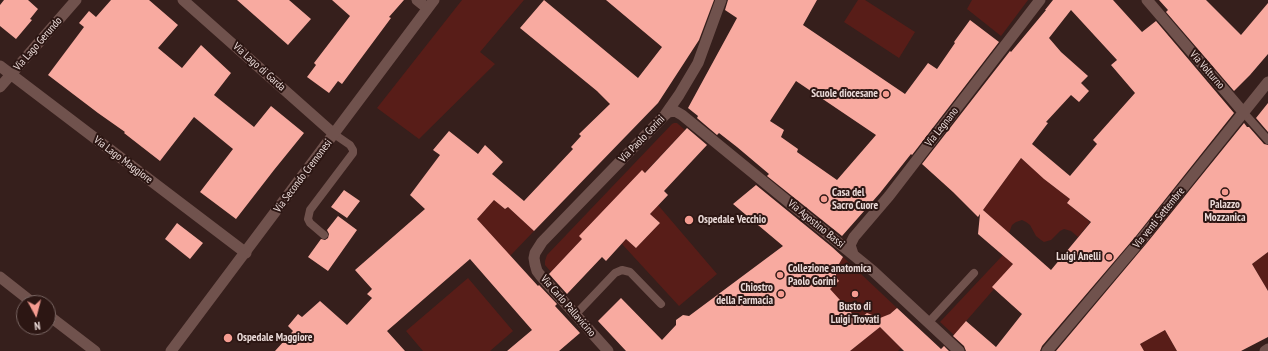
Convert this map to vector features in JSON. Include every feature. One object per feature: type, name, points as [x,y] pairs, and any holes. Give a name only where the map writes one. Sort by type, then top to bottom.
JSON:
[{"type":"street","name":"Via Lago Gerundo","points":[[0,87],[76,0]]},
{"type":"street","name":"Via Lago di Garda","points":[[183,0],[334,134]]},
{"type":"street","points":[[417,0],[430,4]]},
{"type":"street","name":"Via Paolo Gorini","points":[[534,258],[542,242],[665,114],[679,95],[698,63],[721,0]]},
{"type":"street","name":"Via Legnano","points":[[852,254],[850,245],[854,237],[889,196],[1040,0]]},
{"type":"street","name":"Via Volturno","points":[[1147,0],[1244,113]]},
{"type":"street","name":"Via Secondo Cremonesi","points":[[172,351],[430,4]]},
{"type":"street","name":"Via Lago Maggiore","points":[[0,66],[246,253]]},
{"type":"street","name":"Via venti Settembre","points":[[1047,351],[1141,240],[1268,82]]},
{"type":"street","name":"Via Agostino Bassi","points":[[665,114],[668,112],[675,112],[682,115],[873,271],[959,351]]},
{"type":"street","name":"Via Carlo Pallavicino","points":[[534,258],[540,275],[608,351]]},
{"type":"street","points":[[0,277],[23,295]]},
{"type":"street","points":[[56,321],[95,351]]},
{"type":"lane","name":"Via Volturno","points":[[1244,113],[1268,140]]},
{"type":"lane","points":[[324,234],[310,223],[308,219],[310,210],[353,152],[350,145],[334,134]]},
{"type":"lane","points":[[575,315],[615,273],[622,270],[630,272],[661,304]]},
{"type":"lane","points":[[928,322],[974,273]]},
{"type":"shaded area","points":[[462,0],[524,0],[480,52],[495,64],[419,139],[377,108]]},
{"type":"shaded area","points":[[858,0],[865,0],[915,32],[899,58],[844,22]]},
{"type":"shaded area","points":[[972,0],[1028,0],[1001,36],[967,9]]},
{"type":"shaded area","points":[[674,123],[677,123],[685,130],[551,272],[545,265],[547,255]]},
{"type":"shaded area","points":[[1021,158],[1070,199],[1067,203],[1090,222],[1078,237],[1071,231],[1064,229],[1051,240],[1044,242],[1036,236],[1030,225],[1022,220],[1012,225],[1009,233],[983,210]]},
{"type":"shaded area","points":[[494,200],[505,209],[508,207],[534,231],[510,256],[477,219]]},
{"type":"shaded area","points":[[658,205],[717,274],[679,306],[622,244],[626,239],[636,248],[660,223],[650,214]]},
{"type":"shaded area","points":[[1268,252],[1268,291],[1252,264]]},
{"type":"shaded area","points":[[1003,255],[1013,264],[994,289],[954,335],[940,322]]},
{"type":"shaded area","points":[[843,257],[897,308],[884,317],[852,325],[825,294],[839,281],[836,277],[836,269]]},
{"type":"shaded area","points":[[468,278],[513,331],[490,351],[423,351],[406,331]]},
{"type":"shaded area","points":[[880,327],[901,348],[898,351],[850,351]]},
{"type":"shaded area","points":[[1165,330],[1177,351],[1144,351],[1140,344]]},
{"type":"building","points":[[4,0],[28,0],[38,9],[30,19],[32,20],[16,39],[0,26],[0,5]]},
{"type":"building","points":[[111,0],[149,0],[178,25],[158,48],[182,68],[201,45],[231,73],[214,95],[254,127],[271,106],[304,133],[236,219],[200,192],[233,149],[194,117],[160,161],[124,133],[125,132],[48,75],[84,27],[79,23],[89,11],[96,17]]},
{"type":"building","points":[[237,0],[289,0],[311,19],[288,45]]},
{"type":"building","points":[[332,0],[404,0],[389,17],[391,18],[342,84],[338,81],[329,93],[307,77],[316,65],[314,63],[350,16]]},
{"type":"building","points":[[544,0],[638,78],[662,47],[606,0],[714,0],[699,40],[658,103],[534,231],[508,207],[505,209],[494,200],[477,219],[538,286],[539,285],[557,304],[555,306],[580,333],[559,351],[507,351],[532,330],[470,259],[387,331],[405,351],[275,351],[293,331],[288,326],[298,314],[302,317],[320,301],[347,325],[372,298],[367,294],[372,289],[355,270],[425,209],[410,195],[440,155],[433,150],[449,131],[478,154],[485,145],[503,162],[492,174],[524,201],[573,149],[571,147],[581,136],[579,134],[610,104],[597,91],[520,28]]},
{"type":"building","points":[[728,0],[817,0],[803,25],[905,94],[928,63],[937,69],[970,20],[999,42],[912,155],[911,154],[880,193],[842,236],[767,176],[769,174],[737,147],[719,133],[717,135],[688,108],[737,18],[725,10]],"holes":[[[796,81],[876,135],[837,180],[797,152],[798,149],[781,137],[784,130],[770,121]]]},
{"type":"building","points":[[1053,0],[1113,0],[1142,32],[1156,21],[1234,113],[1136,236],[1042,346],[1040,351],[966,351],[964,346],[953,336],[966,321],[996,347],[1022,314],[992,287],[1013,264],[978,234],[980,214],[978,217],[922,164],[1010,51],[1011,52]],"holes":[[[1071,10],[1117,60],[1111,65],[1135,93],[1093,140],[1097,144],[1070,176],[1032,144],[1048,123],[1046,122],[1071,95],[1079,102],[1089,91],[1081,83],[1088,76],[1061,52],[1049,38]],[[1021,158],[1044,179],[1070,199],[1067,203],[1091,222],[1051,270],[983,210]]]},
{"type":"building","points":[[1159,0],[1206,0],[1241,35],[1268,3],[1268,54],[1234,91],[1166,12],[1168,10]]},
{"type":"building","points":[[1268,103],[1268,132],[1256,118]]},
{"type":"building","points":[[1244,123],[1264,144],[1268,145],[1268,252],[1252,264],[1268,291],[1268,337],[1241,351],[1177,351],[1165,330],[1140,344],[1144,351],[1056,351],[1146,244]]},
{"type":"building","points":[[687,128],[707,145],[664,191],[668,195],[650,214],[660,223],[636,248],[626,239],[606,261],[602,257],[567,294],[549,274],[582,239],[579,236],[642,170],[645,173]]},
{"type":"building","points":[[756,185],[843,257],[836,269],[836,277],[839,281],[830,289],[858,320],[867,313],[880,318],[890,314],[897,308],[941,349],[944,346],[949,351],[904,351],[880,327],[850,351],[626,351],[598,321],[621,298],[662,340],[676,325],[676,320],[683,315],[689,316],[783,246],[733,204]]},
{"type":"building","points":[[344,190],[360,201],[347,218],[331,207]]},
{"type":"building","points":[[338,216],[357,230],[328,271],[308,257],[321,239],[325,240],[328,238],[329,234],[327,230]]},
{"type":"building","points":[[177,223],[203,243],[190,259],[165,239]]},
{"type":"place","name":"Scuole diocesane","points":[[886,94]]},
{"type":"place","name":"Palazzo Mozzanica","points":[[1225,192]]},
{"type":"place","name":"Casa del Sacro Cuore","points":[[824,199]]},
{"type":"place","name":"Ospedale Vecchio","points":[[689,220]]},
{"type":"place","name":"Luigi Anelli","points":[[1109,257]]},
{"type":"place","name":"Collezione anatomica Paolo Gorini","points":[[780,275]]},
{"type":"place","name":"Chiostro della Farmacia","points":[[781,294]]},
{"type":"place","name":"Busto di Luigi Trovati","points":[[855,294]]},
{"type":"place","name":"Ospedale Maggiore","points":[[228,338]]}]
